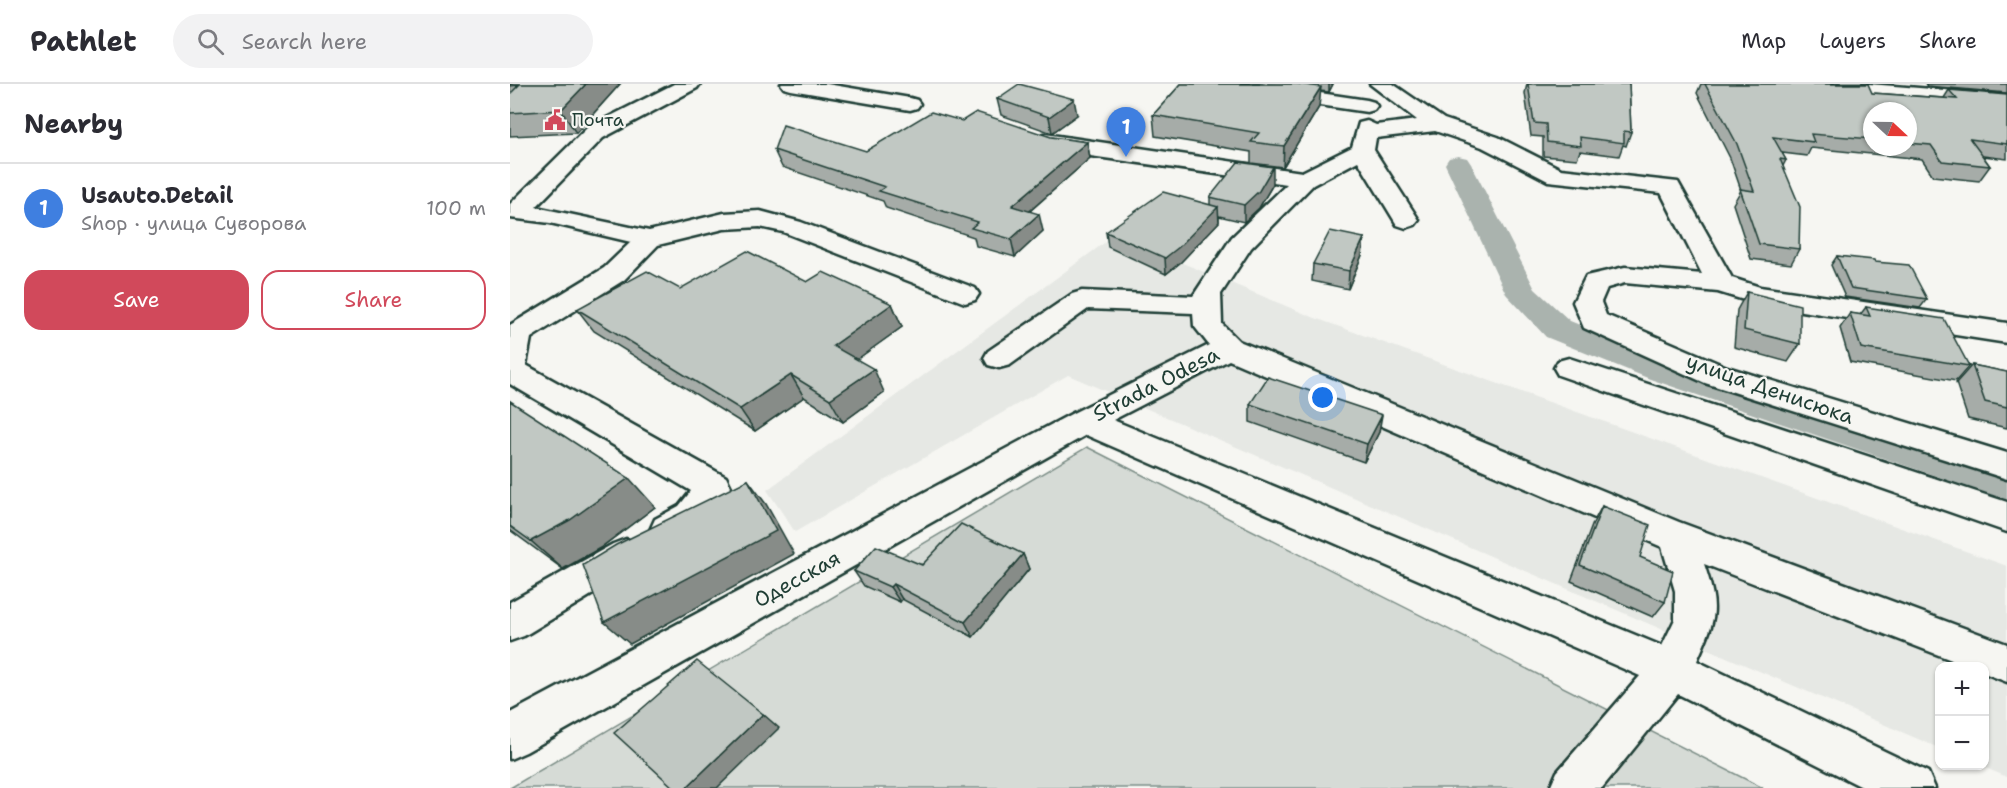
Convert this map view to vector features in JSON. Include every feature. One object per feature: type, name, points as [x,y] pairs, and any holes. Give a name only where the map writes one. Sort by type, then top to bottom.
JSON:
[{"type":"street","points":[[791,84],[910,104]]},
{"type":"street","points":[[1217,84],[1367,95],[1365,142],[1406,220]]},
{"type":"street","points":[[1380,84],[1436,124],[1490,141],[1556,176],[1670,187],[1722,285],[1757,295],[2007,333]]},
{"type":"street","points":[[1791,84],[2007,101]]},
{"type":"street","points":[[514,211],[595,133],[673,87]]},
{"type":"street","points":[[1436,124],[1365,142],[1305,180],[1241,243],[1207,294],[1208,326],[1228,348],[1677,537],[2007,663]]},
{"type":"street","points":[[1024,133],[1055,144],[1305,180]]},
{"type":"street","points":[[514,211],[649,239],[724,221],[760,219],[792,227],[965,294]]},
{"type":"street","points":[[510,623],[692,516],[714,487],[510,370],[514,335],[614,274],[649,239]]},
{"type":"street","name":"улица Денисюка","points":[[1722,285],[1625,275],[1596,282],[1587,302],[1594,321],[1716,375],[2007,466]]},
{"type":"street","points":[[999,358],[1082,300],[1207,305]]},
{"type":"street","name":"Strada Odesa","points":[[1084,421],[1228,348]]},
{"type":"street","points":[[1569,368],[2007,517]]},
{"type":"street","points":[[1084,421],[1672,670],[1912,788]]},
{"type":"street","name":"Одесская","points":[[510,737],[1084,421]]},
{"type":"street","points":[[1573,788],[1672,670],[1695,619],[1694,591],[1677,537]]},
{"type":"shaded area","points":[[1115,235],[1315,318],[2007,566],[2007,777],[1989,769],[1989,662],[1935,662],[1935,746],[1068,375],[795,532],[767,490]]},
{"type":"shaded area","points":[[1087,447],[1763,788],[510,788]]},
{"type":"building","points":[[510,84],[586,84],[561,110],[510,113],[510,94],[519,85],[510,86]]},
{"type":"building","points":[[1019,84],[1074,99],[1049,117],[997,99]]},
{"type":"building","points":[[1181,84],[1297,84],[1321,87],[1284,146],[1251,142],[1259,133],[1153,115]]},
{"type":"building","points":[[1528,84],[1629,84],[1631,132],[1624,131],[1624,143],[1580,137],[1581,146],[1547,142],[1546,124],[1534,123]]},
{"type":"building","points":[[1705,84],[1868,84],[1872,93],[1957,99],[1949,90],[2007,95],[2007,144],[1970,139],[1990,166],[1942,161],[1931,145],[1917,144],[1917,102],[1863,102],[1863,138],[1811,134],[1814,142],[1773,137],[1786,160],[1780,159],[1800,207],[1799,249],[1759,244],[1740,189],[1754,191],[1737,144]]},
{"type":"building","points":[[931,112],[962,121],[976,112],[1051,137],[1087,142],[1012,206],[1039,214],[1011,239],[971,228],[978,222],[879,191],[885,187],[774,150],[783,125],[866,151]]},
{"type":"building","points":[[1238,162],[1273,167],[1259,191],[1244,205],[1210,197]]},
{"type":"building","points":[[1163,192],[1218,207],[1165,258],[1106,232]]},
{"type":"building","points":[[1330,231],[1364,238],[1349,271],[1313,264]]},
{"type":"building","points":[[747,251],[807,282],[823,272],[892,304],[833,346],[874,369],[830,399],[791,375],[740,409],[577,309],[647,271],[680,289]]},
{"type":"building","points":[[1837,256],[1909,265],[1927,299],[1851,288]]},
{"type":"building","points":[[1747,292],[1800,305],[1800,344],[1744,330]]},
{"type":"building","points":[[1866,307],[1944,319],[1969,366],[1861,348],[1850,313],[1870,316]]},
{"type":"building","points":[[1972,365],[2007,372],[2007,407],[1985,402]]},
{"type":"building","points":[[1268,377],[1382,415],[1367,444],[1250,404]]},
{"type":"building","points":[[510,401],[629,478],[570,520],[531,541],[510,526]]},
{"type":"building","points":[[748,480],[776,531],[604,622],[583,565],[616,545]]},
{"type":"building","points":[[1602,506],[1650,525],[1640,557],[1673,571],[1665,602],[1580,565]]},
{"type":"building","points":[[961,524],[1023,554],[965,622],[893,584],[890,587],[854,571],[876,546],[922,565]]},
{"type":"building","points":[[697,661],[763,714],[686,788],[674,788],[614,733]]},
{"type":"waterway","points":[[1458,164],[1522,294],[1558,329],[1662,371],[2007,485]]},
{"type":"place","name":"Почта","points":[[555,120]]},
{"type":"place","name":"Usauto.Detail","points":[[1126,157]]}]
